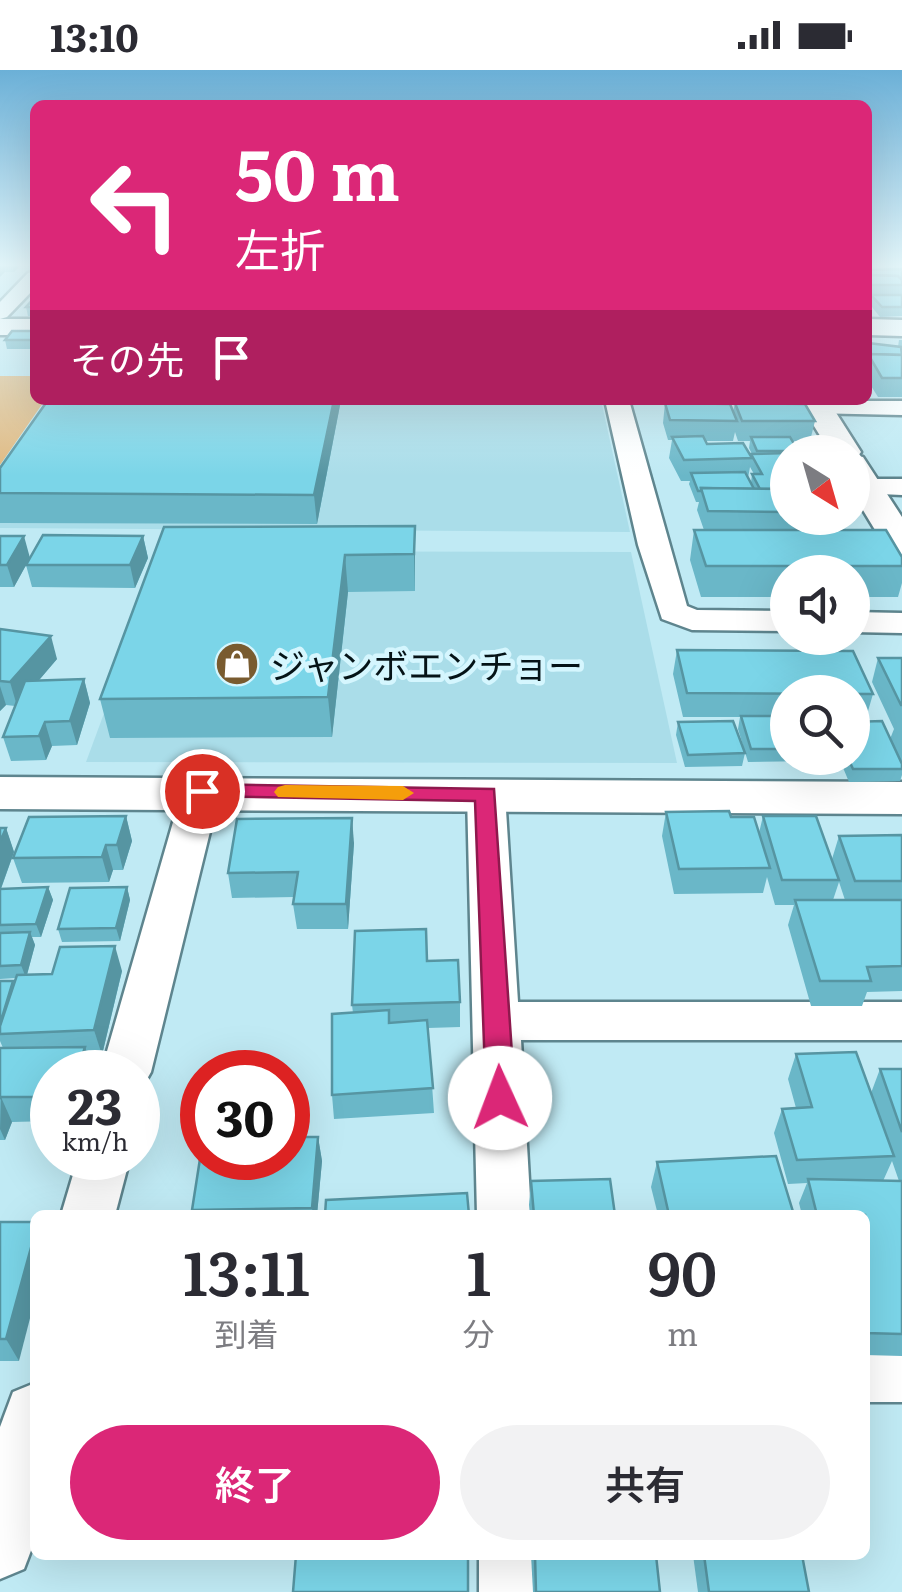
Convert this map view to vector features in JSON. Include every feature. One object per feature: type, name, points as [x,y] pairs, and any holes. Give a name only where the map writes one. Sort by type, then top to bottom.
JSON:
[{"type":"street","points":[[617,405],[673,612],[692,620],[770,622]]},
{"type":"street","points":[[816,405],[834,435]]},
{"type":"street","points":[[837,405],[902,408]]},
{"type":"street","points":[[870,479],[902,487]]},
{"type":"street","points":[[870,492],[902,545]]},
{"type":"street","points":[[870,622],[902,622]]},
{"type":"street","points":[[132,1050],[202,791]]},
{"type":"street","points":[[0,793],[202,791],[902,798]]},
{"type":"street","points":[[486,794],[504,1210]]},
{"type":"street","points":[[498,1021],[902,1021]]},
{"type":"street","points":[[89,1210],[98,1180]]},
{"type":"street","points":[[870,1372],[902,1372]]},
{"type":"street","points":[[0,1545],[30,1433]]},
{"type":"street","points":[[513,1560],[514,1592]]},
{"type":"shaded area","points":[[0,376],[30,376],[30,405],[42,405],[0,465]]},
{"type":"shaded area","points":[[46,405],[602,405],[630,532],[0,528],[0,472]]},
{"type":"shaded area","points":[[164,551],[631,552],[677,763],[86,762]]},
{"type":"building","points":[[10,334],[30,334],[30,340],[5,340]]},
{"type":"building","points":[[872,343],[901,347],[902,355],[872,354]]},
{"type":"building","points":[[872,354],[902,355],[902,378],[882,378]]},
{"type":"building","points":[[44,405],[333,405],[314,495],[0,493],[0,468]]},
{"type":"building","points":[[666,405],[730,405],[737,421],[670,420]]},
{"type":"building","points":[[736,405],[806,405],[815,421],[742,421]]},
{"type":"building","points":[[703,436],[707,444],[743,443],[752,458],[684,460],[672,437]]},
{"type":"building","points":[[751,437],[770,437],[770,451],[757,451]]},
{"type":"building","points":[[770,453],[770,489],[760,489],[752,474],[762,474],[751,454]]},
{"type":"building","points":[[745,472],[754,489],[698,491],[691,473]]},
{"type":"building","points":[[701,488],[770,489],[770,512],[708,511]]},
{"type":"building","name":"ジャンボエンチョー","points":[[415,526],[414,554],[345,555],[328,697],[100,699],[164,527]]},
{"type":"building","points":[[694,530],[870,535],[870,530],[886,530],[902,557],[902,566],[870,566],[870,555],[770,555],[770,566],[706,566]]},
{"type":"building","points":[[43,535],[143,536],[130,565],[26,565]]},
{"type":"building","points":[[0,536],[24,536],[7,565],[0,565]]},
{"type":"building","points":[[0,629],[51,636],[10,682],[0,681]]},
{"type":"building","points":[[677,650],[855,655],[864,675],[770,675],[770,693],[687,693]]},
{"type":"building","points":[[878,658],[902,658],[902,705],[901,705]]},
{"type":"building","points":[[84,679],[70,721],[45,722],[39,736],[3,737],[25,681]]},
{"type":"building","points":[[741,716],[770,716],[770,749],[751,749]]},
{"type":"building","points":[[733,721],[745,753],[688,755],[678,722]]},
{"type":"building","points":[[870,721],[882,721],[902,769],[870,769]]},
{"type":"building","points":[[729,811],[731,817],[754,817],[770,868],[679,869],[666,812]]},
{"type":"building","points":[[126,816],[117,845],[106,845],[102,857],[13,858],[29,817]]},
{"type":"building","points":[[763,816],[816,816],[839,880],[782,880]]},
{"type":"building","points":[[352,818],[346,904],[293,904],[298,872],[228,873],[237,819]]},
{"type":"building","points":[[902,835],[902,881],[855,881],[839,836]]},
{"type":"building","points":[[48,887],[36,924],[0,925],[0,889]]},
{"type":"building","points":[[127,887],[116,928],[58,929],[70,888]]},
{"type":"building","points":[[795,900],[902,900],[902,966],[867,967],[871,981],[820,981]]},
{"type":"building","points":[[426,929],[427,961],[458,960],[460,1002],[352,1005],[355,931]]},
{"type":"building","points":[[30,932],[21,965],[0,966],[0,933]]},
{"type":"building","points":[[115,946],[94,1030],[0,1034],[17,975],[52,974],[60,947]]},
{"type":"building","points":[[0,981],[13,981],[0,1024]]},
{"type":"building","points":[[389,1010],[389,1023],[427,1020],[433,1088],[332,1095],[332,1014]]},
{"type":"building","points":[[85,1047],[30,1050],[30,1097],[0,1099],[0,1048]]},
{"type":"building","points":[[856,1052],[894,1156],[797,1160],[782,1109],[812,1107],[796,1054]]},
{"type":"building","points":[[880,1069],[902,1069],[902,1132]]},
{"type":"building","points":[[310,1137],[318,1137],[312,1208],[192,1210],[197,1180],[310,1180]]},
{"type":"building","points":[[776,1156],[792,1210],[668,1210],[657,1162]]},
{"type":"building","points":[[610,1179],[614,1210],[534,1210],[531,1181]]},
{"type":"building","points":[[808,1179],[902,1181],[902,1334],[870,1333],[870,1210],[816,1210]]},
{"type":"building","points":[[467,1193],[469,1210],[325,1210],[326,1200]]},
{"type":"building","points":[[0,1222],[30,1222],[30,1251],[6,1339],[0,1339]]},
{"type":"building","points":[[296,1560],[468,1560],[468,1592],[293,1592]]},
{"type":"building","points":[[535,1560],[657,1560],[660,1592],[536,1592]]},
{"type":"building","points":[[705,1560],[803,1560],[809,1592],[709,1592]]},
{"type":"slow traffic","points":[[285,792],[403,793]]},
{"type":"place","name":"ジャンボエンチョー","points":[[237,664]]},
{"type":"route","points":[[202,791],[486,794],[500,1098]]}]
